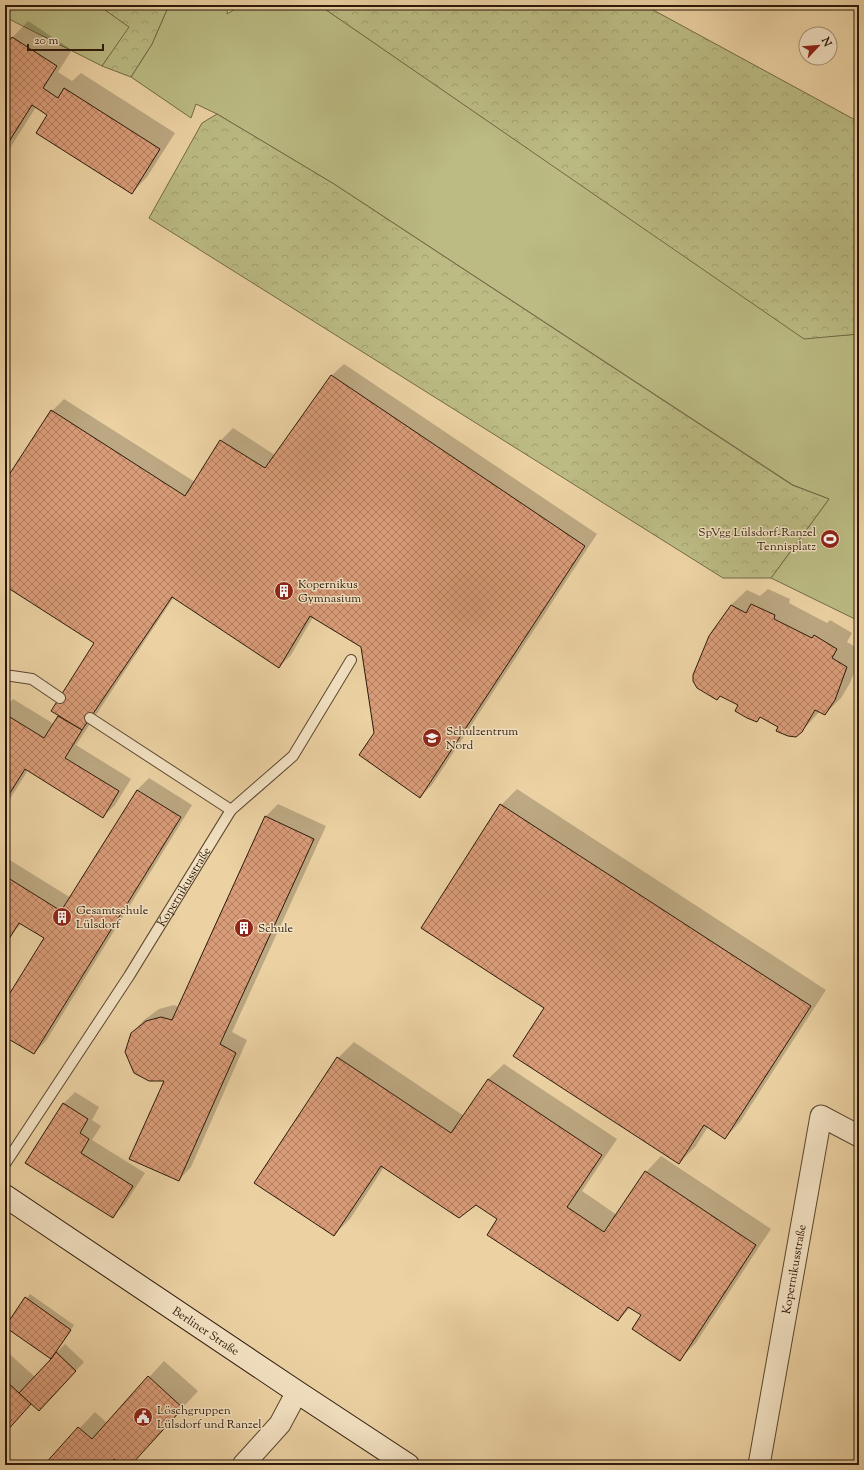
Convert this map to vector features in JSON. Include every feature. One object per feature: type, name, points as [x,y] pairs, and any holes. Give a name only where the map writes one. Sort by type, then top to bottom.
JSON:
[{"type":"street","name":"Kopernikusstraße","points":[[759,1465],[821,1116],[859,1136]]},
{"type":"street","name":"Berliner Straße","points":[[5,1196],[408,1465]]},
{"type":"street","points":[[243,1465],[280,1424],[297,1392]]},
{"type":"lane","name":"Kopernikusstraße","points":[[5,1164],[129,976],[231,810],[293,756],[351,660]]},
{"type":"lane","points":[[5,675],[32,679],[60,698]]},
{"type":"lane","points":[[90,718],[231,810]]},
{"type":"green space","points":[[5,5],[98,5],[130,27],[102,66],[5,17]]},
{"type":"green space","points":[[98,5],[169,5],[152,44],[131,77],[102,66],[129,27]]},
{"type":"green space","points":[[169,5],[228,5],[227,14],[235,9],[236,5],[319,5],[804,338],[859,334],[859,621],[771,578],[829,499],[793,485],[334,184],[217,114],[196,104],[191,118],[131,77],[152,44]]},
{"type":"green space","points":[[319,5],[644,5],[859,122],[859,334],[804,339]]},
{"type":"green space","points":[[217,114],[334,184],[792,485],[829,499],[771,578],[723,578],[149,218],[202,123]]},
{"type":"building","points":[[12,37],[57,66],[43,88],[58,98],[64,88],[160,149],[132,194],[36,133],[47,115],[32,105],[5,148],[5,47]]},
{"type":"building","name":"Kopernikus Gymnasium","points":[[331,375],[585,546],[420,798],[359,755],[374,733],[361,647],[310,616],[279,668],[172,597],[82,730],[51,711],[94,643],[5,586],[5,481],[51,410],[185,496],[220,440],[265,468]]},
{"type":"building","points":[[751,604],[775,615],[774,619],[812,638],[814,635],[837,649],[832,658],[847,667],[835,700],[825,715],[815,710],[802,732],[796,737],[788,736],[776,731],[778,727],[760,717],[757,722],[747,718],[735,711],[738,705],[720,696],[717,700],[697,688],[693,681],[693,675],[709,636],[731,605],[746,613]]},
{"type":"building","points":[[5,714],[44,738],[58,716],[82,730],[65,758],[119,791],[103,818],[25,769],[5,801]]},
{"type":"building","name":"Gesamtschule Lülsdorf","points":[[137,790],[181,817],[34,1054],[5,1037],[5,1001],[44,938],[19,923],[9,939],[5,936],[5,876],[61,911]]},
{"type":"building","points":[[500,804],[811,1006],[725,1139],[704,1125],[679,1164],[513,1056],[544,1008],[421,928]]},
{"type":"building","name":"Schule","points":[[265,816],[314,839],[220,1044],[236,1053],[179,1181],[129,1159],[164,1081],[149,1081],[134,1073],[125,1052],[131,1033],[146,1021],[161,1017],[172,1020]]},
{"type":"building","points":[[337,1057],[451,1133],[488,1079],[602,1155],[567,1207],[604,1232],[645,1171],[756,1245],[680,1361],[632,1329],[641,1315],[628,1307],[618,1321],[487,1235],[497,1219],[476,1205],[459,1218],[381,1166],[334,1236],[254,1183]]},
{"type":"building","points":[[63,1103],[88,1119],[80,1133],[89,1139],[81,1153],[133,1186],[113,1218],[25,1163]]},
{"type":"building","points":[[25,1297],[71,1330],[51,1359],[5,1327]]},
{"type":"building","points":[[56,1352],[76,1371],[39,1411],[19,1393]]},
{"type":"building","name":"Löschgruppen Lülsdorf und Ranzel","points":[[148,1376],[183,1408],[131,1465],[121,1465],[114,1459],[109,1465],[44,1465],[78,1427],[92,1439]]},
{"type":"building","points":[[5,1380],[31,1404],[5,1433]]},
{"type":"place","name":"SpVgg Lülsdorf-Ranzel Tennisplatz","points":[[830,539]]},
{"type":"place","name":"Kopernikus Gymnasium","points":[[284,591]]},
{"type":"place","name":"Schulzentrum Nord","points":[[432,738]]},
{"type":"place","name":"Gesamtschule Lülsdorf","points":[[62,917]]},
{"type":"place","name":"Schule","points":[[244,928]]},
{"type":"place","name":"Löschgruppen Lülsdorf und Ranzel","points":[[143,1417]]}]
